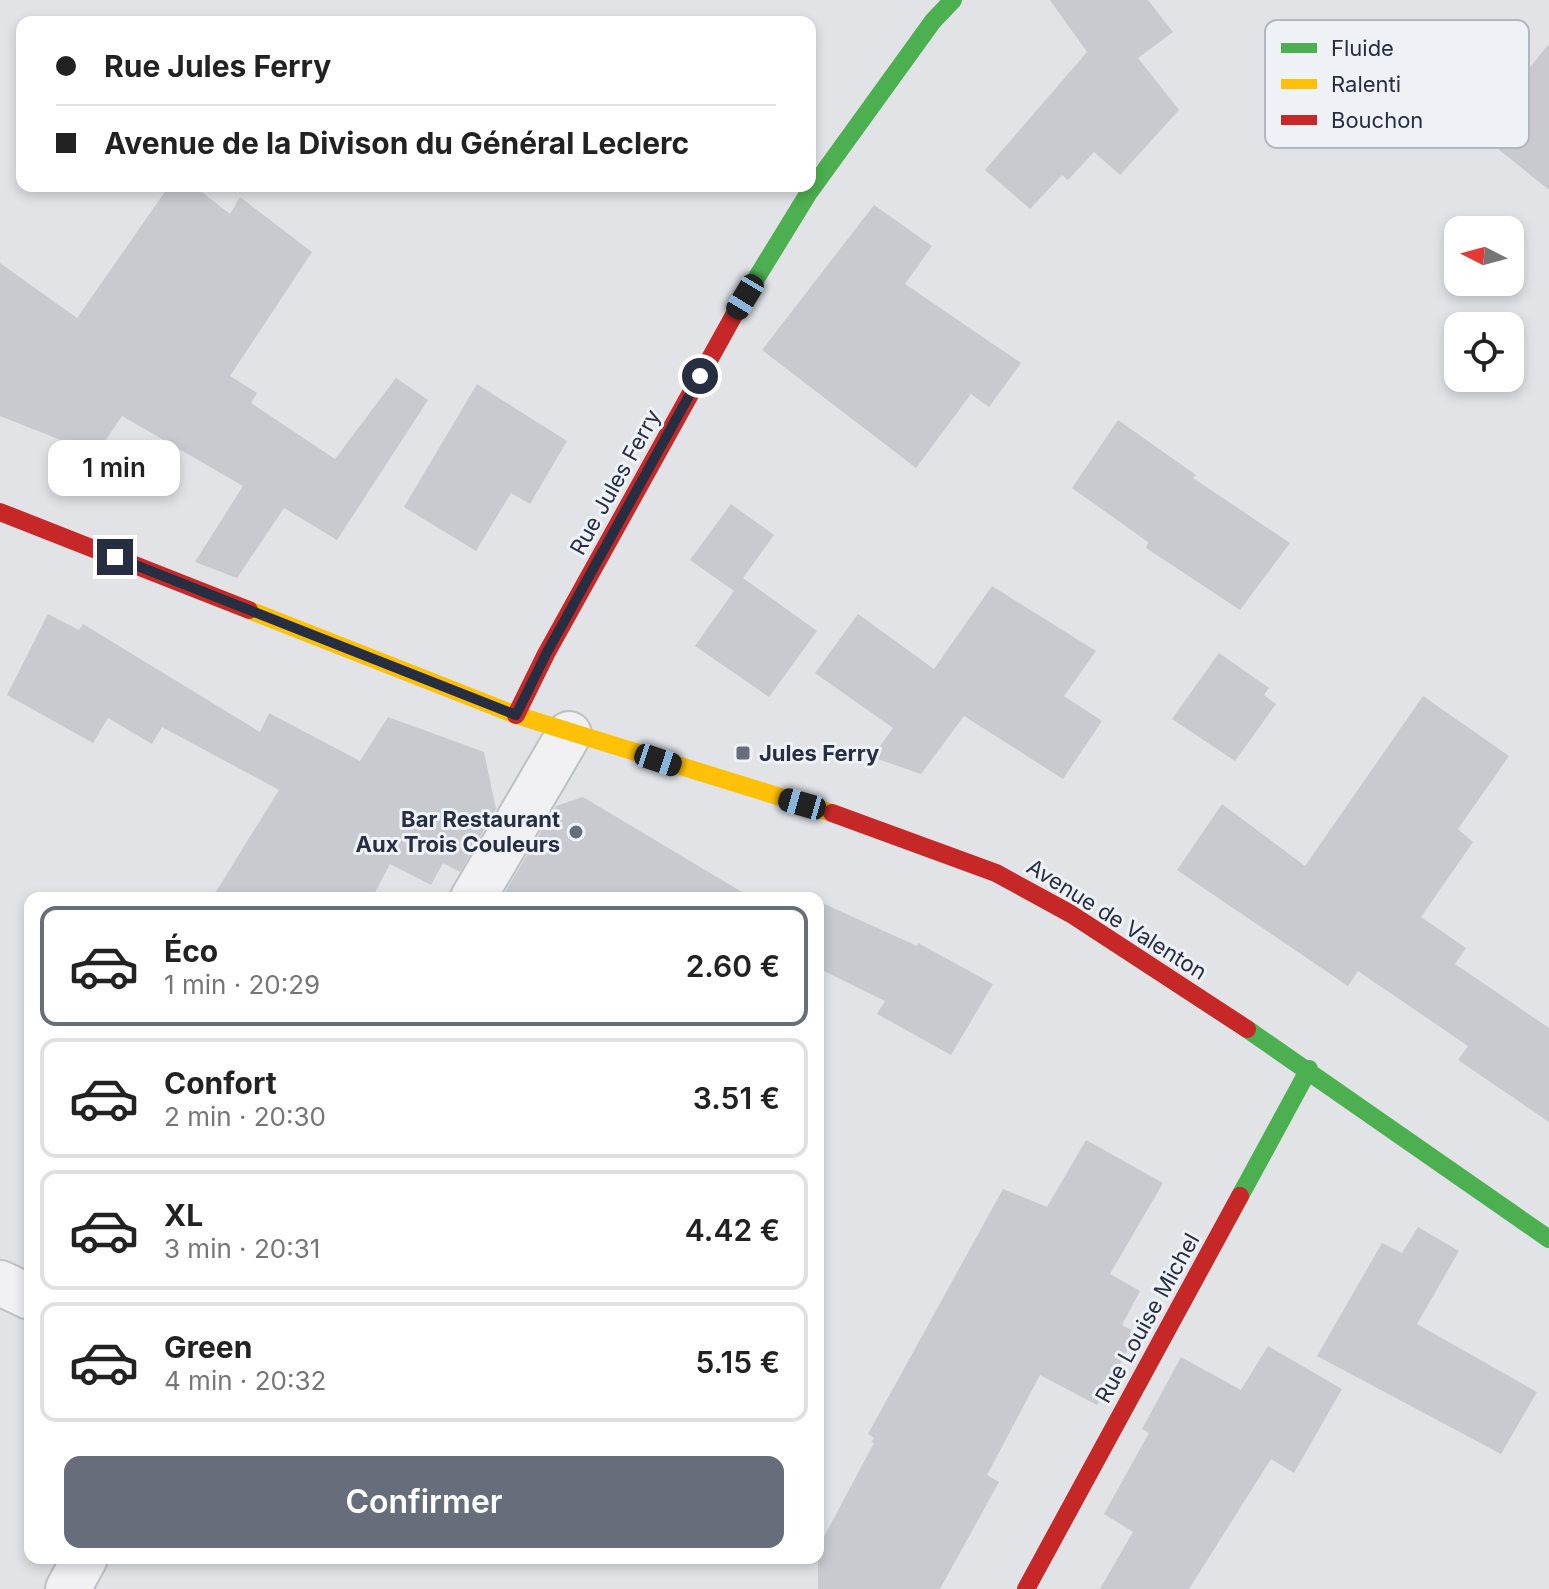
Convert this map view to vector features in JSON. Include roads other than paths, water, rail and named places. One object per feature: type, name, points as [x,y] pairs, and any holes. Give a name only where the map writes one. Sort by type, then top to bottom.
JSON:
[{"type":"street","name":"Rue Jules Ferry","points":[[816,183],[933,21],[953,0]]},
{"type":"street","name":"Rue Jules Ferry","points":[[516,715],[546,654],[737,310],[809,192]]},
{"type":"street","name":"Avenue de Valenton","points":[[0,512],[516,715],[569,734],[830,812],[996,873],[1071,914],[1309,1069],[1549,1239]]},
{"type":"street","points":[[477,892],[569,734]]},
{"type":"street","name":"Rue Louise Michel","points":[[1026,1589],[1309,1069]]},
{"type":"street","points":[[0,1283],[24,1294]]},
{"type":"street","points":[[68,1589],[82,1564]]},
{"type":"place","name":"Jules Ferry","points":[[743,753]]},
{"type":"place","name":"Bar Restaurant Aux Trois Couleurs","points":[[576,832]]}]
